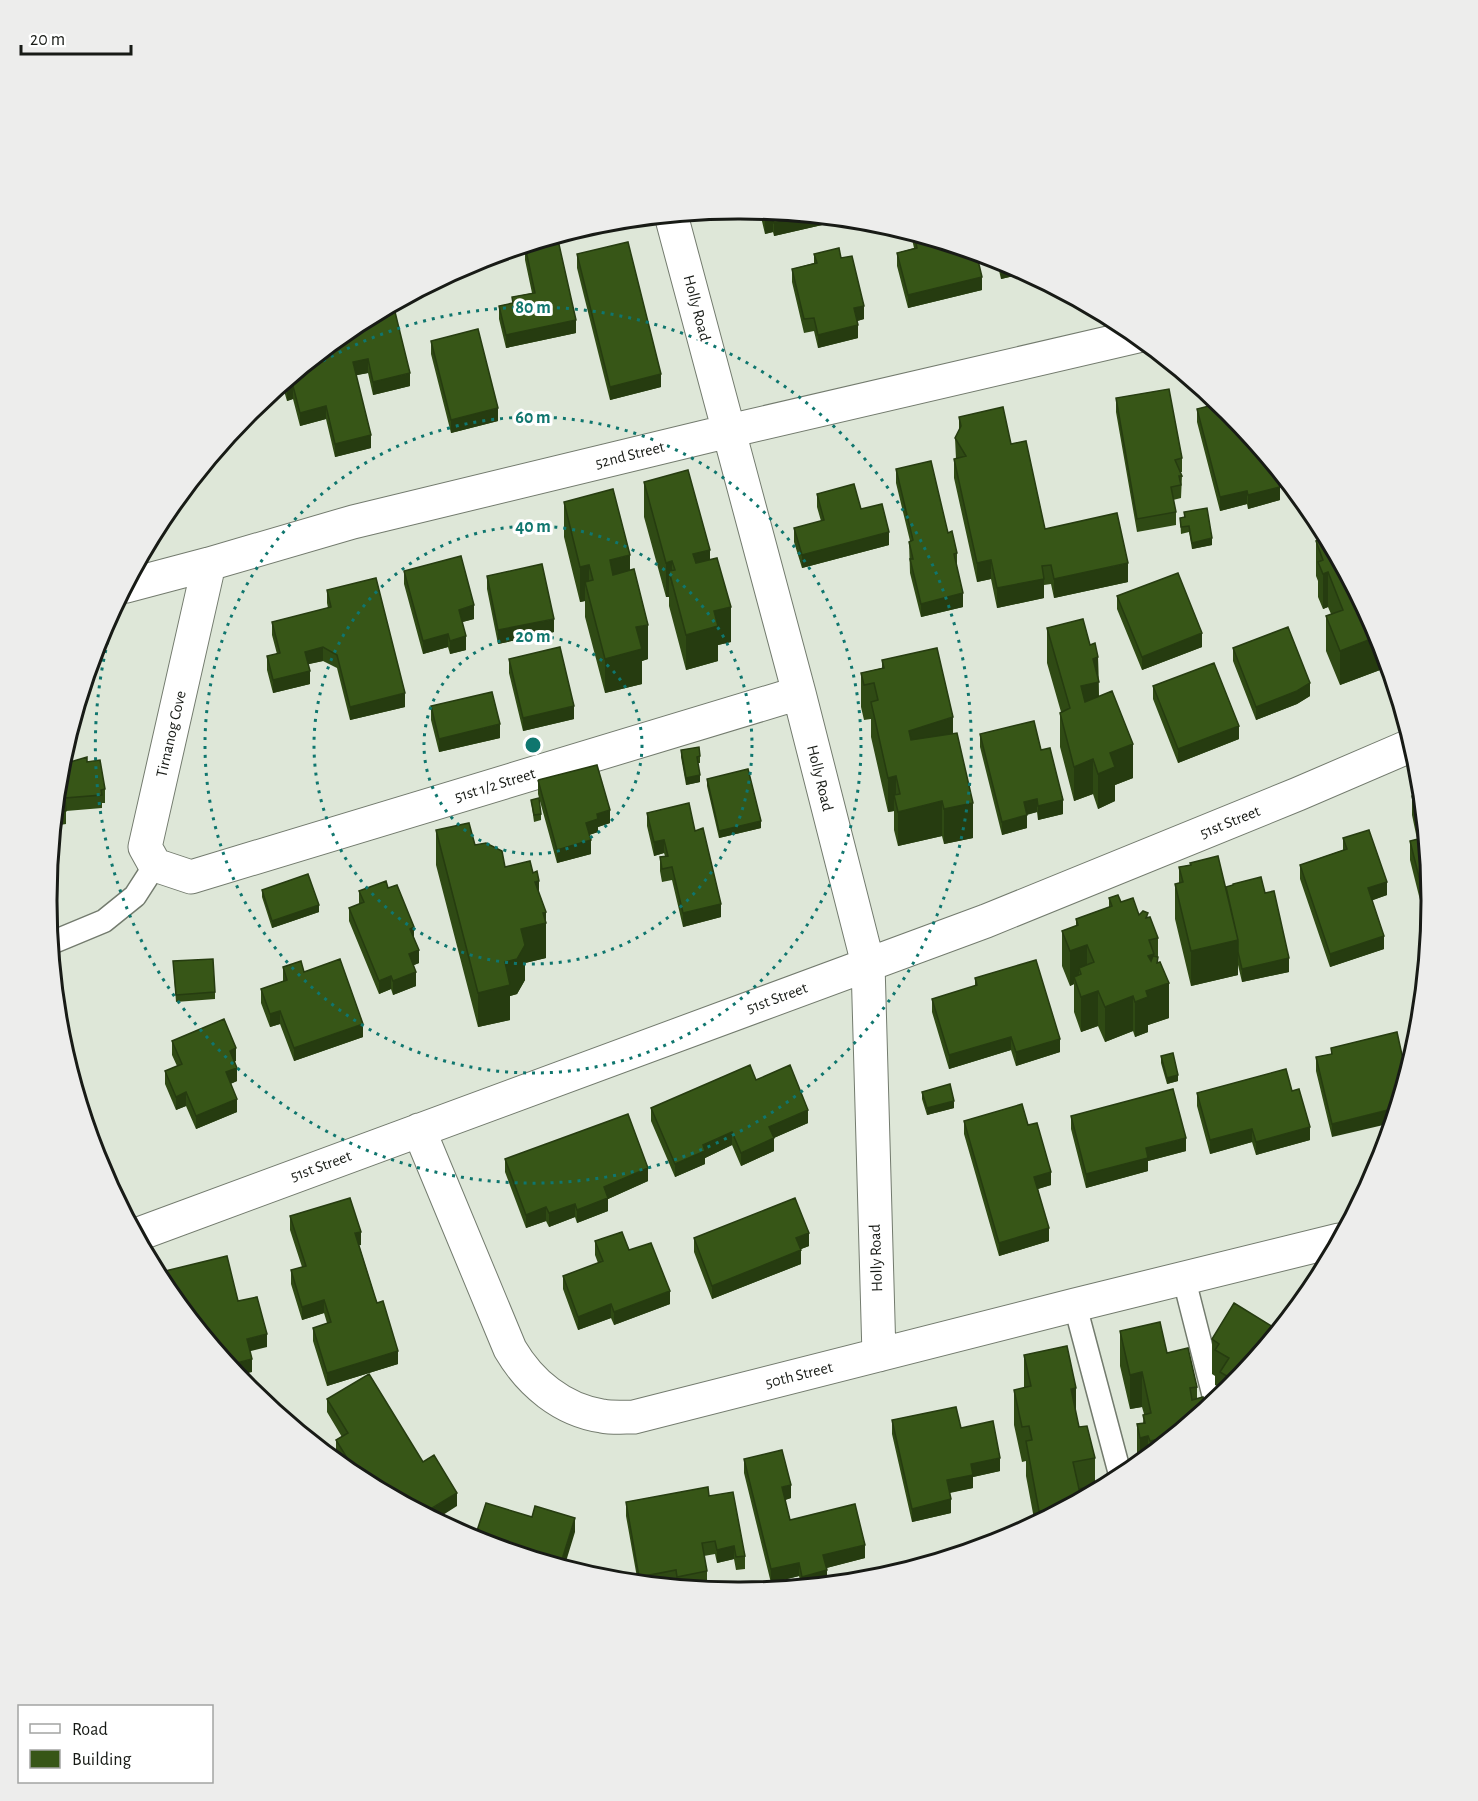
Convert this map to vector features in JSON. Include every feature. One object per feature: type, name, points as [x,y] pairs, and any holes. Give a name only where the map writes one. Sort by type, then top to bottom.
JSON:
[{"type":"street","name":"Holly Road","points":[[673,222],[799,693],[868,964],[879,1355]]},
{"type":"street","name":"52nd Street","points":[[135,584],[353,522],[729,431],[1126,339]]},
{"type":"street","name":"Tirnanog Cove","points":[[155,865],[145,847],[209,564]]},
{"type":"street","name":"51st 1/2 Street","points":[[155,865],[191,877],[799,693]]},
{"type":"street","name":"51st Street","points":[[143,1232],[986,921],[1404,749]]},
{"type":"street","name":"50th Street","points":[[419,1130],[510,1349],[520,1366],[543,1389],[570,1407],[602,1416],[634,1417],[1330,1242]]},
{"type":"lane","points":[[58,940],[104,921],[135,896],[155,865]]},
{"type":"lane","points":[[1184,1279],[1212,1391]]},
{"type":"lane","points":[[1075,1305],[1118,1468]]},
{"type":"building","points":[[773,220],[786,220],[774,223]]},
{"type":"building","points":[[628,242],[661,374],[610,387],[577,254]]},
{"type":"building","points":[[916,242],[978,262],[982,277],[908,295],[897,253],[917,248]]},
{"type":"building","points":[[559,243],[576,320],[506,335],[499,306],[513,303],[512,297],[535,293],[526,253]]},
{"type":"building","points":[[839,248],[841,258],[852,256],[864,306],[854,308],[858,325],[818,335],[814,318],[804,319],[792,269],[817,263],[814,254]]},
{"type":"building","points":[[394,312],[410,373],[373,382],[368,359],[353,362],[371,435],[335,444],[326,406],[300,413],[293,386],[290,387],[360,333]]},
{"type":"building","points":[[478,329],[498,408],[451,420],[431,341]]},
{"type":"building","points":[[1169,389],[1182,458],[1175,460],[1182,476],[1179,476],[1181,485],[1171,487],[1176,512],[1137,519],[1116,398]]},
{"type":"building","points":[[1208,406],[1221,418],[1252,451],[1280,487],[1248,495],[1247,491],[1220,497],[1197,409]]},
{"type":"building","points":[[1003,407],[1011,444],[1026,441],[1045,529],[1117,513],[1128,563],[1054,579],[1051,565],[1042,566],[1044,579],[997,588],[991,560],[977,563],[954,459],[966,456],[955,438],[961,426],[959,417]]},
{"type":"building","points":[[931,461],[948,533],[952,531],[957,553],[954,554],[963,593],[921,604],[910,559],[913,559],[909,542],[913,540],[896,469]]},
{"type":"building","points":[[688,470],[710,550],[693,554],[696,563],[717,558],[731,607],[714,611],[718,626],[686,635],[669,571],[675,570],[672,561],[666,563],[644,482]]},
{"type":"building","points":[[854,484],[861,509],[882,504],[889,532],[802,555],[794,528],[824,520],[817,494]]},
{"type":"building","points":[[613,489],[630,555],[610,560],[613,575],[634,569],[648,625],[636,627],[642,649],[605,659],[585,582],[593,580],[589,565],[580,567],[564,502]]},
{"type":"building","points":[[1207,508],[1212,538],[1192,543],[1189,526],[1181,527],[1180,518],[1185,517],[1184,512]]},
{"type":"building","points":[[1318,540],[1330,559],[1369,640],[1340,651],[1326,616],[1343,610],[1328,572],[1323,574],[1318,562],[1323,560],[1316,541]]},
{"type":"building","points":[[461,556],[474,605],[459,610],[466,636],[450,641],[448,634],[423,641],[404,571]]},
{"type":"building","points":[[542,564],[554,619],[498,630],[487,576]]},
{"type":"building","points":[[1178,573],[1202,633],[1142,657],[1117,596]]},
{"type":"building","points":[[376,578],[405,693],[350,707],[337,655],[323,647],[305,652],[310,671],[273,680],[267,656],[280,653],[272,622],[331,607],[327,590]]},
{"type":"building","points":[[1083,619],[1090,645],[1095,643],[1098,657],[1093,659],[1099,682],[1081,686],[1085,702],[1112,691],[1133,744],[1110,753],[1115,767],[1098,774],[1093,759],[1074,767],[1060,713],[1070,708],[1047,628]]},
{"type":"building","points":[[1288,627],[1310,683],[1297,691],[1256,707],[1233,648]]},
{"type":"building","points":[[560,647],[574,706],[523,718],[509,659]]},
{"type":"building","points":[[937,648],[953,717],[909,731],[911,740],[957,733],[973,803],[944,809],[942,801],[898,812],[894,795],[900,794],[896,776],[888,778],[871,702],[878,700],[874,683],[864,685],[861,673],[884,668],[882,660]]},
{"type":"building","points":[[1214,663],[1239,726],[1178,749],[1153,686]]},
{"type":"building","points":[[492,692],[500,724],[439,739],[431,706]]},
{"type":"building","points":[[1034,721],[1041,750],[1050,748],[1063,800],[1038,806],[1037,799],[1024,802],[1027,815],[1002,822],[980,734]]},
{"type":"building","points":[[699,747],[700,756],[697,757],[700,775],[686,778],[681,750]]},
{"type":"building","points":[[87,757],[87,762],[100,760],[105,789],[101,790],[102,795],[65,798],[71,762]]},
{"type":"building","points":[[597,765],[610,810],[597,814],[598,819],[586,823],[591,840],[557,850],[538,780]]},
{"type":"building","points":[[748,769],[761,821],[719,831],[707,779]]},
{"type":"building","points":[[539,798],[541,814],[534,815],[531,800]]},
{"type":"building","points":[[689,803],[695,831],[703,828],[721,904],[683,913],[672,867],[662,869],[660,857],[668,856],[664,840],[654,842],[647,813]]},
{"type":"building","points":[[469,823],[475,845],[486,843],[502,851],[505,867],[530,861],[533,873],[537,871],[539,881],[535,882],[546,912],[543,913],[546,923],[521,929],[525,945],[517,959],[505,962],[510,985],[478,993],[436,830]]},
{"type":"building","points":[[1369,830],[1387,882],[1368,888],[1384,936],[1330,954],[1300,865],[1347,849],[1343,838]]},
{"type":"building","points":[[1418,839],[1421,884],[1410,841]]},
{"type":"building","points":[[1218,856],[1238,940],[1191,951],[1175,884],[1183,882],[1179,867]]},
{"type":"building","points":[[308,874],[319,905],[272,921],[262,890]]},
{"type":"building","points":[[1261,877],[1265,893],[1274,891],[1289,958],[1242,969],[1226,887]]},
{"type":"building","points":[[386,881],[388,888],[397,885],[414,927],[410,929],[419,950],[409,954],[416,972],[393,981],[391,976],[379,981],[349,908],[364,902],[359,891]]},
{"type":"building","points":[[1118,895],[1121,902],[1133,898],[1139,915],[1143,911],[1148,913],[1146,918],[1150,917],[1158,938],[1149,940],[1154,954],[1148,956],[1151,961],[1153,956],[1158,957],[1157,963],[1160,962],[1169,983],[1146,991],[1148,997],[1135,1002],[1133,996],[1105,1007],[1098,991],[1081,997],[1074,977],[1081,974],[1079,968],[1094,962],[1087,945],[1070,951],[1062,931],[1078,925],[1076,919],[1112,906],[1109,898]]},
{"type":"building","points":[[213,959],[215,992],[176,995],[173,961]]},
{"type":"building","points":[[340,959],[363,1024],[294,1048],[280,1011],[270,1014],[261,989],[287,980],[283,967],[301,961],[304,972]]},
{"type":"building","points":[[1036,960],[1060,1039],[1016,1052],[1011,1037],[949,1055],[932,999],[977,985],[975,978]]},
{"type":"building","points":[[224,1019],[236,1048],[230,1051],[237,1068],[226,1072],[237,1099],[196,1116],[186,1092],[176,1097],[165,1071],[182,1064],[172,1041]]},
{"type":"building","points":[[1397,1032],[1403,1055],[1388,1110],[1332,1124],[1316,1057],[1332,1054],[1331,1048]]},
{"type":"building","points":[[1173,1053],[1178,1075],[1167,1078],[1161,1056]]},
{"type":"building","points":[[750,1065],[756,1080],[790,1065],[808,1110],[769,1127],[774,1138],[741,1153],[732,1132],[703,1145],[705,1151],[675,1164],[651,1108]]},
{"type":"building","points":[[1286,1069],[1292,1091],[1299,1089],[1310,1127],[1256,1142],[1252,1129],[1210,1140],[1197,1093]]},
{"type":"building","points":[[950,1084],[954,1101],[927,1108],[922,1092]]},
{"type":"building","points":[[1173,1089],[1186,1138],[1146,1148],[1148,1158],[1086,1174],[1071,1116]]},
{"type":"building","points":[[1022,1104],[1028,1125],[1037,1123],[1051,1172],[1034,1177],[1049,1228],[999,1243],[964,1121]]},
{"type":"building","points":[[628,1114],[648,1168],[604,1187],[608,1198],[577,1210],[575,1204],[549,1213],[546,1207],[526,1215],[505,1159]]},
{"type":"building","points":[[350,1198],[361,1232],[355,1233],[375,1297],[377,1303],[383,1301],[398,1351],[327,1373],[313,1328],[331,1322],[324,1300],[302,1307],[291,1270],[306,1266],[290,1216]]},
{"type":"building","points":[[795,1198],[809,1233],[796,1238],[801,1250],[712,1286],[694,1238]]},
{"type":"building","points":[[622,1232],[629,1250],[651,1243],[670,1291],[614,1312],[611,1304],[578,1317],[563,1276],[603,1261],[595,1241]]},
{"type":"building","points":[[227,1256],[238,1301],[257,1297],[267,1334],[247,1339],[252,1359],[238,1363],[198,1316],[167,1271]]},
{"type":"building","points":[[1234,1303],[1272,1326],[1227,1376],[1220,1372],[1229,1358],[1215,1350],[1219,1344],[1212,1339]]},
{"type":"building","points":[[1160,1322],[1167,1353],[1188,1348],[1197,1387],[1190,1388],[1192,1400],[1203,1397],[1204,1399],[1157,1439],[1150,1441],[1148,1436],[1140,1438],[1137,1424],[1145,1423],[1143,1415],[1151,1413],[1142,1372],[1130,1375],[1120,1331]]},
{"type":"building","points":[[1067,1346],[1076,1388],[1071,1389],[1079,1427],[1087,1426],[1095,1458],[1073,1462],[1079,1489],[1086,1487],[1042,1511],[1039,1511],[1026,1441],[1032,1440],[1029,1426],[1022,1427],[1014,1390],[1031,1386],[1024,1355]]},
{"type":"building","points":[[369,1374],[423,1462],[434,1455],[457,1493],[431,1509],[348,1459],[336,1440],[348,1433],[327,1399]]},
{"type":"building","points":[[956,1407],[961,1428],[993,1421],[1000,1458],[971,1464],[973,1475],[947,1480],[951,1499],[912,1509],[892,1420]]},
{"type":"building","points":[[782,1450],[791,1485],[782,1487],[790,1520],[855,1504],[865,1545],[823,1555],[827,1570],[802,1577],[799,1563],[771,1569],[744,1459]]},
{"type":"building","points":[[708,1487],[709,1496],[733,1492],[745,1556],[736,1557],[734,1546],[717,1550],[715,1541],[702,1543],[707,1571],[677,1577],[676,1570],[639,1575],[626,1502]]},
{"type":"building","points":[[486,1503],[532,1517],[535,1506],[575,1518],[562,1559],[477,1531]]}]
